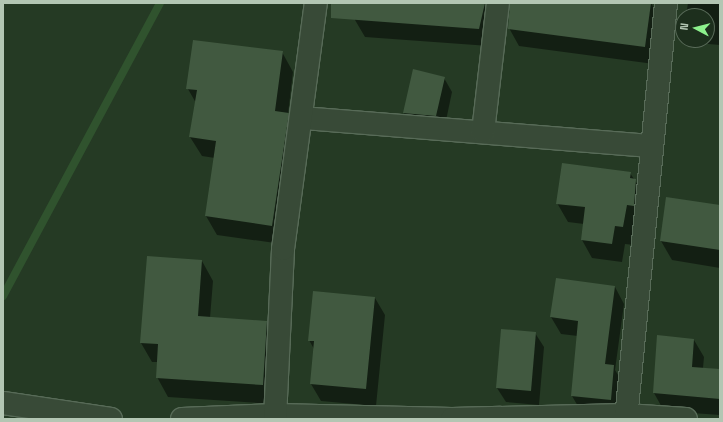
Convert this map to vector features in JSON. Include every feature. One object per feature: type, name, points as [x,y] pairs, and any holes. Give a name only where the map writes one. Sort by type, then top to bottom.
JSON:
[{"type":"street","points":[[275,417],[283,249],[302,118],[316,3]]},
{"type":"street","points":[[483,132],[498,3]]},
{"type":"street","points":[[626,417],[666,3]]},
{"type":"street","points":[[302,118],[652,146]]},
{"type":"street","points":[[3,403],[111,419]]},
{"type":"street","points":[[182,419],[275,417],[452,419],[626,417],[686,419]]},
{"type":"building","points":[[331,3],[485,3],[479,29],[331,18]]},
{"type":"building","points":[[510,3],[651,3],[645,47],[508,29]]},
{"type":"building","points":[[193,40],[283,51],[275,111],[289,113],[272,226],[205,216],[216,141],[189,137],[197,90],[186,89]]},
{"type":"building","points":[[413,69],[445,77],[436,116],[403,113]]},
{"type":"building","points":[[562,163],[631,172],[630,178],[636,179],[634,206],[627,205],[623,227],[615,226],[612,244],[581,240],[585,207],[556,204]]},
{"type":"building","points":[[666,197],[720,205],[720,250],[660,241]]},
{"type":"building","points":[[147,256],[202,260],[198,316],[267,321],[263,385],[156,378],[158,344],[140,343]]},
{"type":"building","points":[[556,278],[615,286],[605,364],[614,365],[611,400],[571,396],[578,321],[550,317]]},
{"type":"building","points":[[313,291],[375,297],[366,389],[310,384],[314,341],[308,341]]},
{"type":"building","points":[[501,329],[536,332],[531,391],[496,388]]},
{"type":"building","points":[[657,335],[694,339],[692,367],[720,369],[720,399],[653,393]]},
{"type":"waterway","points":[[3,296],[160,3]]}]
